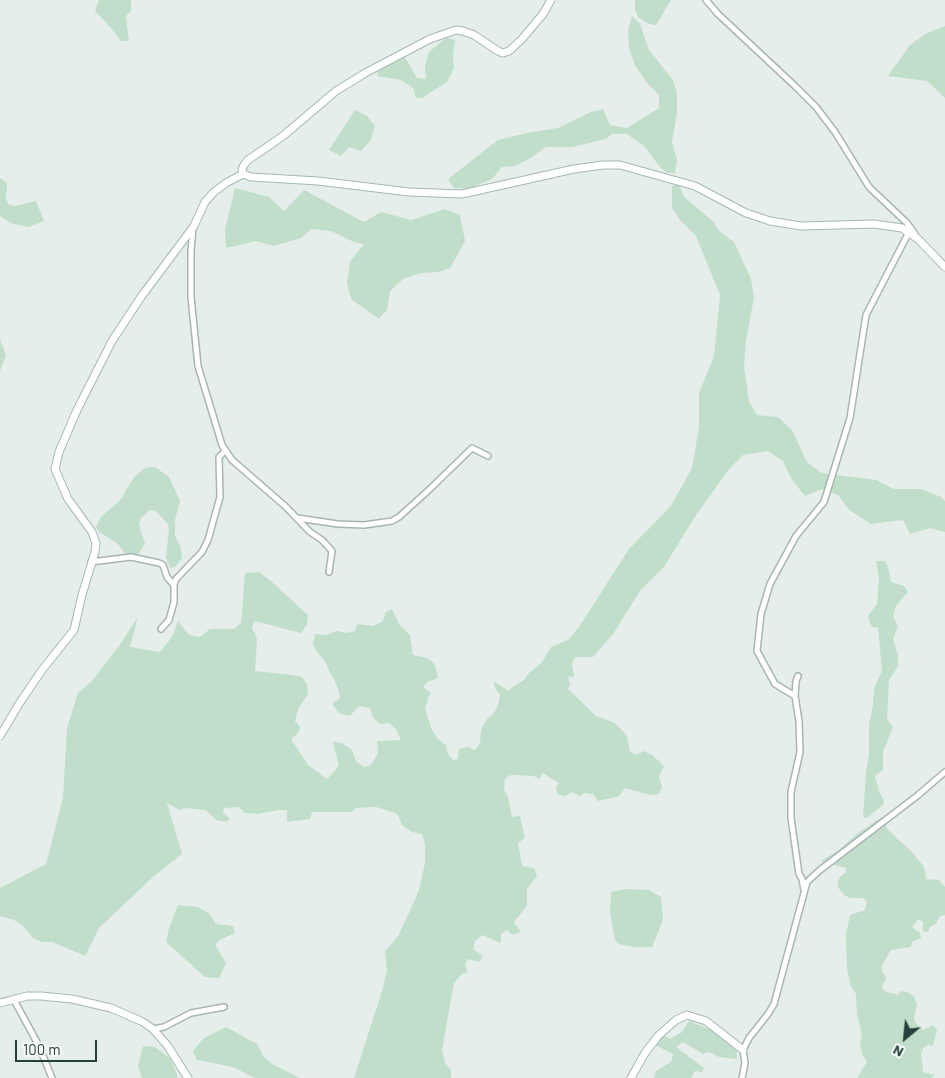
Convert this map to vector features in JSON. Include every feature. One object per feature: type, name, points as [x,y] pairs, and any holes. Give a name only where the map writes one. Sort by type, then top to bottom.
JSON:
[{"type":"street","points":[[242,174],[244,165],[248,160],[283,136],[336,91],[367,72],[430,39],[456,30],[474,35],[504,53],[522,39],[543,14],[551,0]]},
{"type":"street","points":[[706,0],[718,14],[816,107],[835,132],[869,187],[907,223],[918,239]]},
{"type":"street","points":[[0,736],[42,670],[74,630],[95,552],[95,538],[68,499],[55,469],[56,461],[81,401],[112,342],[141,297],[194,226],[205,202],[214,192],[242,174],[408,192],[462,194],[574,169],[620,165],[695,186],[746,213],[770,221],[801,226],[874,224],[893,226],[909,232],[918,239],[945,267]]},
{"type":"street","points":[[194,226],[191,251],[191,297],[198,366],[225,451],[232,460],[285,506],[332,551],[329,572]]},
{"type":"street","points":[[794,696],[775,684],[757,651],[761,614],[770,584],[796,536],[824,502],[850,418],[866,315],[909,232]]},
{"type":"street","points":[[296,518],[338,524],[364,525],[392,521],[431,488],[472,448],[488,456]]},
{"type":"street","points":[[161,629],[168,620],[174,602],[176,579],[202,552],[208,540],[220,497],[219,457],[225,451]]},
{"type":"street","points":[[91,562],[131,556],[159,563],[163,565],[167,577],[174,585]]},
{"type":"street","points":[[798,676],[794,696],[799,721],[800,752],[791,792],[791,818],[799,874],[804,891]]},
{"type":"street","points":[[742,1078],[745,1063],[743,1050],[749,1038],[774,1004],[808,882],[820,870],[917,796],[945,772]]},
{"type":"street","points":[[0,1003],[27,996],[41,996],[72,999],[111,1008],[143,1022],[153,1029],[167,1045],[188,1078]]},
{"type":"street","points":[[14,1000],[39,1046],[52,1078]]},
{"type":"street","points":[[153,1029],[164,1027],[191,1013],[224,1007]]},
{"type":"street","points":[[630,1078],[658,1036],[676,1020],[687,1015],[706,1021],[743,1050]]},
{"type":"green space","points":[[99,0],[131,0],[131,11],[126,16],[129,41],[121,41],[95,11]]},
{"type":"green space","points":[[635,0],[671,0],[656,25],[649,24],[639,18],[635,11]]},
{"type":"green space","points":[[632,16],[640,24],[649,50],[673,80],[677,93],[677,111],[672,143],[677,159],[675,173],[667,173],[644,146],[627,134],[612,134],[606,139],[572,147],[546,147],[515,166],[502,167],[492,179],[468,189],[454,188],[448,179],[498,140],[558,128],[591,112],[603,109],[610,125],[627,128],[659,108],[659,95],[647,83],[635,65],[629,48],[628,31]]},
{"type":"green space","points":[[945,26],[945,98],[927,81],[888,76],[910,45],[925,34]]},
{"type":"green space","points":[[446,38],[455,40],[454,68],[447,82],[422,98],[416,98],[413,88],[401,80],[378,76],[377,70],[405,57],[417,78],[426,79],[425,65],[429,52]]},
{"type":"green space","points":[[355,110],[367,116],[375,126],[370,141],[361,151],[349,147],[341,156],[329,150]]},
{"type":"green space","points":[[0,178],[7,183],[6,199],[9,205],[15,206],[36,201],[44,221],[28,227],[11,223],[0,216]]},
{"type":"green space","points":[[679,184],[684,197],[714,222],[718,230],[734,242],[751,279],[754,297],[746,341],[744,366],[749,402],[757,415],[778,417],[792,430],[807,462],[821,473],[876,480],[894,489],[921,489],[941,497],[945,501],[945,532],[930,528],[910,534],[903,520],[871,524],[849,510],[838,495],[822,489],[805,496],[792,480],[783,461],[768,451],[743,455],[729,469],[694,518],[664,567],[640,591],[613,634],[593,657],[575,657],[572,664],[573,678],[568,676],[570,684],[568,689],[596,716],[615,723],[627,736],[630,752],[636,755],[643,751],[652,755],[664,767],[659,776],[662,787],[659,794],[650,795],[625,788],[619,796],[598,801],[593,794],[584,793],[580,796],[572,792],[565,796],[558,795],[556,788],[559,783],[543,773],[539,779],[534,776],[512,775],[505,779],[504,789],[508,797],[512,817],[520,816],[525,838],[518,843],[522,866],[534,868],[537,876],[527,889],[527,906],[514,922],[521,932],[512,935],[507,930],[501,934],[501,943],[482,935],[475,941],[473,949],[483,956],[480,962],[468,959],[465,964],[467,973],[462,974],[454,983],[442,1050],[445,1063],[451,1070],[451,1078],[354,1078],[382,991],[387,970],[385,951],[398,936],[409,913],[419,890],[425,863],[425,844],[422,834],[412,832],[403,826],[397,814],[386,810],[376,807],[356,808],[352,812],[312,812],[310,819],[287,822],[287,810],[258,814],[245,813],[239,807],[224,808],[223,812],[230,819],[226,822],[216,820],[206,810],[185,808],[180,810],[167,803],[182,854],[153,877],[99,928],[85,956],[52,942],[42,942],[33,938],[22,925],[14,920],[0,916],[0,888],[46,864],[63,798],[67,728],[78,693],[91,682],[119,646],[138,617],[130,647],[160,652],[172,637],[178,621],[189,635],[200,637],[210,629],[234,629],[241,623],[245,573],[259,572],[308,615],[307,624],[301,633],[255,621],[252,627],[257,639],[255,671],[302,677],[307,684],[308,694],[298,709],[295,721],[300,727],[298,733],[291,739],[308,765],[327,779],[339,766],[333,742],[342,743],[352,750],[356,761],[364,767],[371,765],[378,753],[377,741],[401,740],[396,729],[389,723],[380,724],[373,717],[370,708],[359,706],[350,716],[339,713],[332,704],[340,698],[338,688],[324,660],[313,644],[315,634],[326,635],[337,631],[347,633],[355,631],[357,624],[373,626],[383,621],[386,612],[392,609],[399,624],[410,635],[413,655],[427,658],[433,662],[436,669],[438,678],[428,682],[423,687],[431,693],[425,709],[432,730],[438,739],[446,745],[448,754],[453,760],[458,759],[459,749],[468,747],[475,750],[480,743],[481,730],[498,705],[500,695],[495,688],[494,681],[508,691],[524,680],[542,662],[551,647],[568,640],[579,627],[629,549],[671,506],[692,468],[699,427],[699,393],[714,356],[720,295],[696,236],[680,220],[672,208],[672,186]]},
{"type":"green space","points":[[235,188],[269,197],[284,211],[304,190],[364,222],[381,212],[411,220],[445,209],[460,215],[465,241],[450,268],[439,272],[421,273],[403,279],[390,291],[387,310],[379,319],[351,299],[347,283],[350,262],[364,244],[354,242],[331,231],[311,229],[301,238],[274,246],[256,241],[226,248],[225,229]]},
{"type":"green space","points":[[0,339],[6,355],[0,371]]},
{"type":"green space","points":[[149,467],[155,467],[169,477],[180,501],[175,520],[175,536],[181,548],[182,558],[175,567],[170,568],[166,558],[169,528],[156,511],[150,510],[141,518],[139,523],[145,543],[136,556],[127,556],[117,543],[99,532],[96,527],[101,517],[121,499],[134,477]]},
{"type":"green space","points":[[876,561],[885,561],[891,582],[904,586],[908,592],[896,606],[893,616],[898,626],[893,639],[898,655],[898,666],[889,680],[887,720],[893,727],[883,752],[883,770],[875,776],[884,801],[883,805],[867,818],[863,817],[869,753],[869,724],[874,688],[882,671],[878,628],[871,626],[868,616],[877,604],[879,578]]},
{"type":"green space","points":[[882,817],[887,829],[912,852],[924,867],[926,879],[939,880],[945,887],[945,915],[940,916],[936,924],[930,927],[928,932],[923,931],[923,922],[918,919],[912,927],[920,933],[921,938],[912,942],[911,947],[891,950],[882,965],[882,972],[886,977],[882,987],[884,991],[898,995],[901,991],[907,992],[914,996],[917,1005],[914,1017],[915,1022],[923,1030],[933,1025],[937,1030],[933,1046],[928,1045],[923,1048],[921,1054],[923,1072],[935,1075],[931,1078],[857,1078],[867,1062],[862,1054],[860,1043],[862,1035],[857,1014],[856,994],[851,987],[847,968],[846,934],[850,915],[865,910],[867,902],[864,898],[850,898],[844,895],[837,886],[839,878],[846,872],[846,868],[821,861],[839,850],[858,833]]},
{"type":"green space","points":[[626,889],[649,890],[661,897],[663,920],[652,947],[634,947],[619,944],[615,940],[610,912],[611,892]]},
{"type":"green space","points":[[178,905],[198,907],[210,914],[216,924],[233,926],[235,933],[220,940],[215,945],[226,963],[219,978],[205,977],[166,942]]},
{"type":"green space","points":[[689,1021],[736,1040],[737,1059],[719,1057],[709,1052],[703,1054],[683,1042],[676,1047],[704,1068],[702,1072],[695,1071],[691,1078],[654,1078],[656,1071],[671,1062],[673,1054],[655,1045],[661,1034],[670,1039],[682,1032]]},
{"type":"green space","points":[[226,1027],[257,1044],[263,1056],[272,1064],[300,1078],[255,1078],[233,1067],[197,1060],[193,1051],[204,1038]]},
{"type":"green space","points":[[143,1046],[155,1047],[171,1059],[177,1078],[142,1078],[138,1066]]}]
